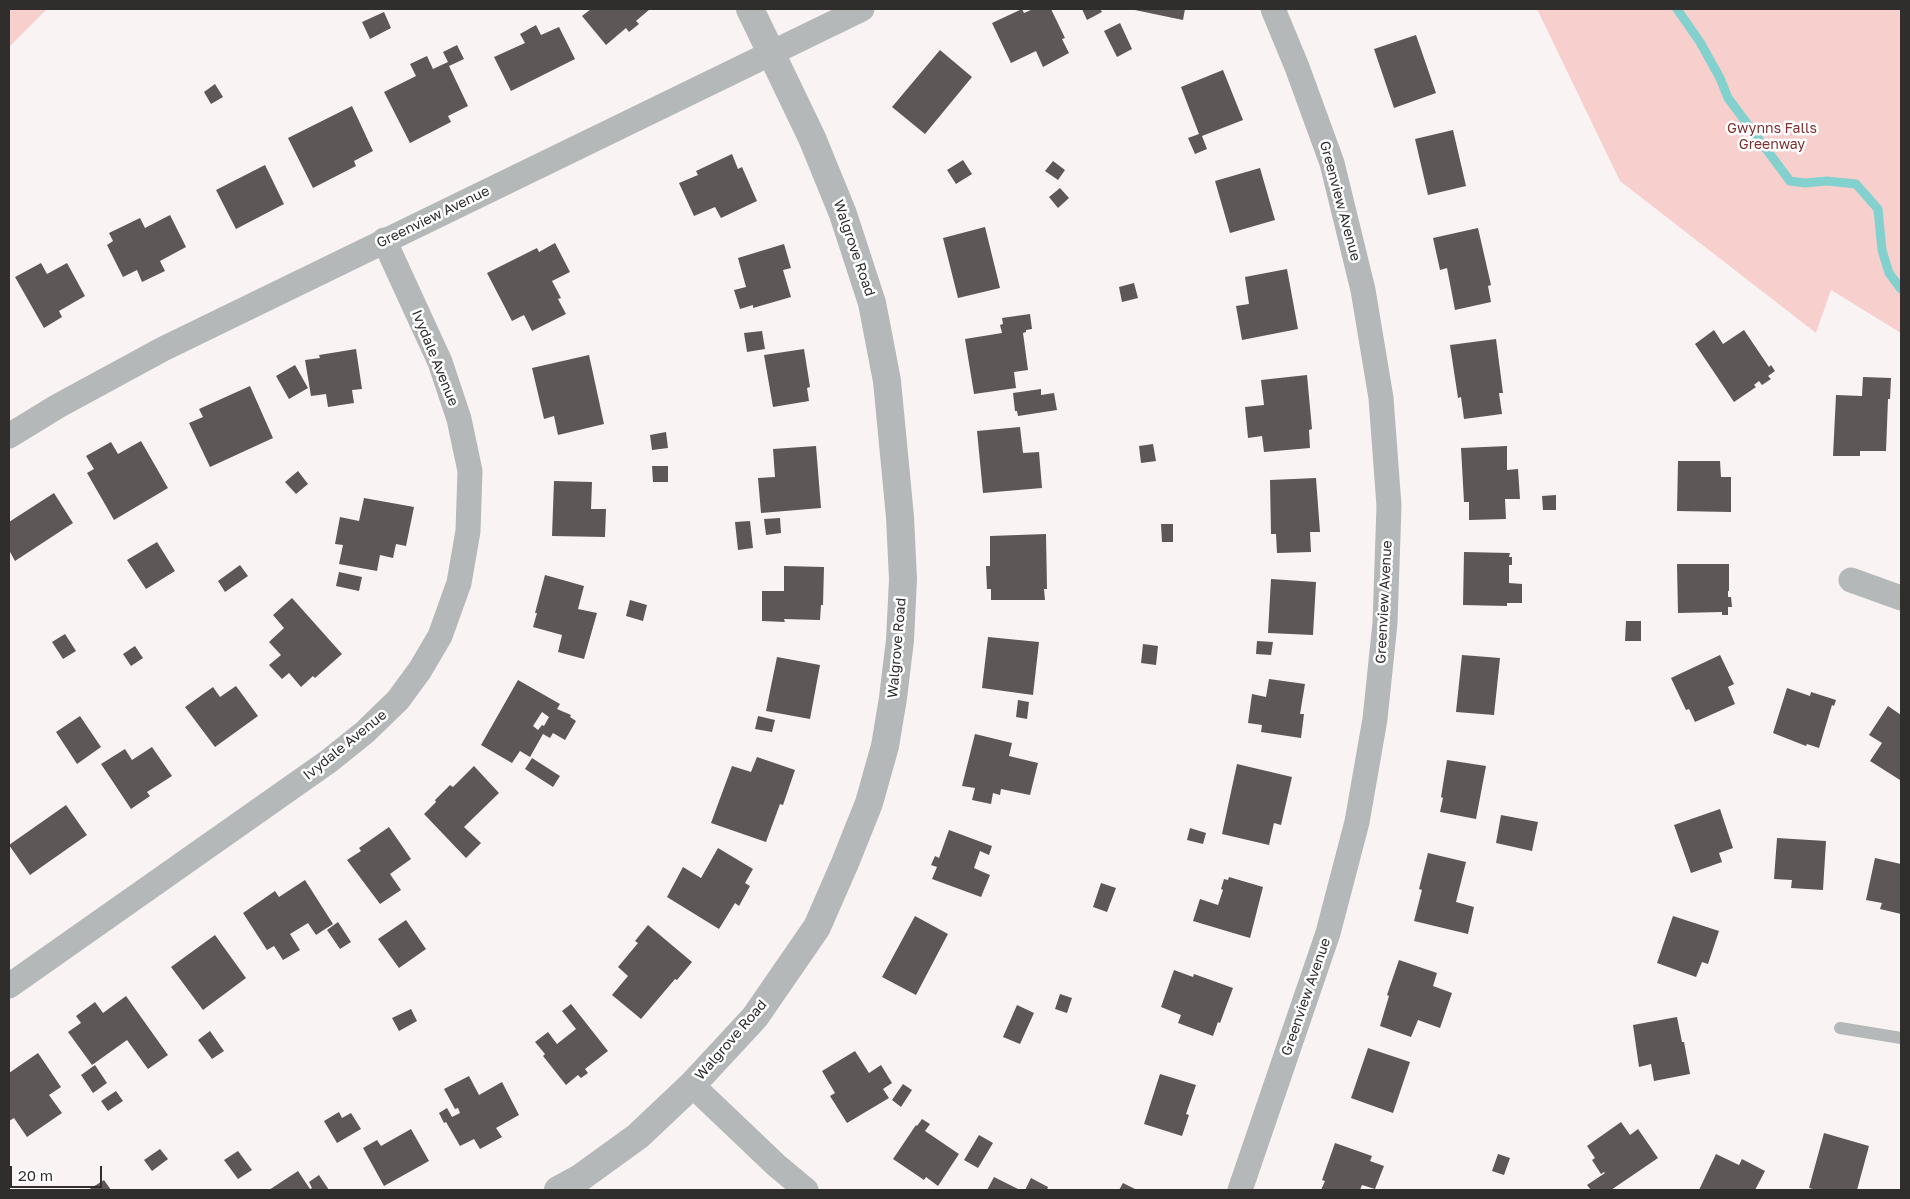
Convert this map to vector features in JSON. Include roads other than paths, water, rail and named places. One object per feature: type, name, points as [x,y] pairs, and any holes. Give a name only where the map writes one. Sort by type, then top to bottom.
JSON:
[{"type":"street","name":"Walgrove Road","points":[[558,1190],[580,1178],[638,1136],[692,1086],[755,1017],[817,926],[845,864],[869,803],[885,746],[893,698],[900,640],[902,579],[900,508],[887,381],[872,302],[843,214],[812,138],[750,9]]},
{"type":"street","name":"Greenview Avenue","points":[[9,436],[58,406],[163,349],[862,9]]},
{"type":"street","name":"Greenview Avenue","points":[[1240,1190],[1328,933],[1357,822],[1375,719],[1385,623],[1388,525],[1381,398],[1363,290],[1332,163],[1297,67],[1273,9]]},
{"type":"street","name":"Ivydale Avenue","points":[[9,986],[330,761],[365,732],[398,700],[420,670],[440,636],[459,583],[468,531],[470,471],[459,419],[440,362],[384,240]]},
{"type":"street","points":[[1851,580],[1901,598]]},
{"type":"street","points":[[692,1086],[776,1165],[806,1190]]},
{"type":"lane","points":[[1840,1028],[1901,1038]]},
{"type":"waterway","points":[[1677,9],[1700,42],[1720,78],[1728,98],[1790,181],[1805,183],[1827,181],[1856,184],[1878,209],[1882,250],[1889,273],[1901,289]]},
{"type":"park label","name":"Gwynns Falls Greenway","points":[[1772,138]]}]
